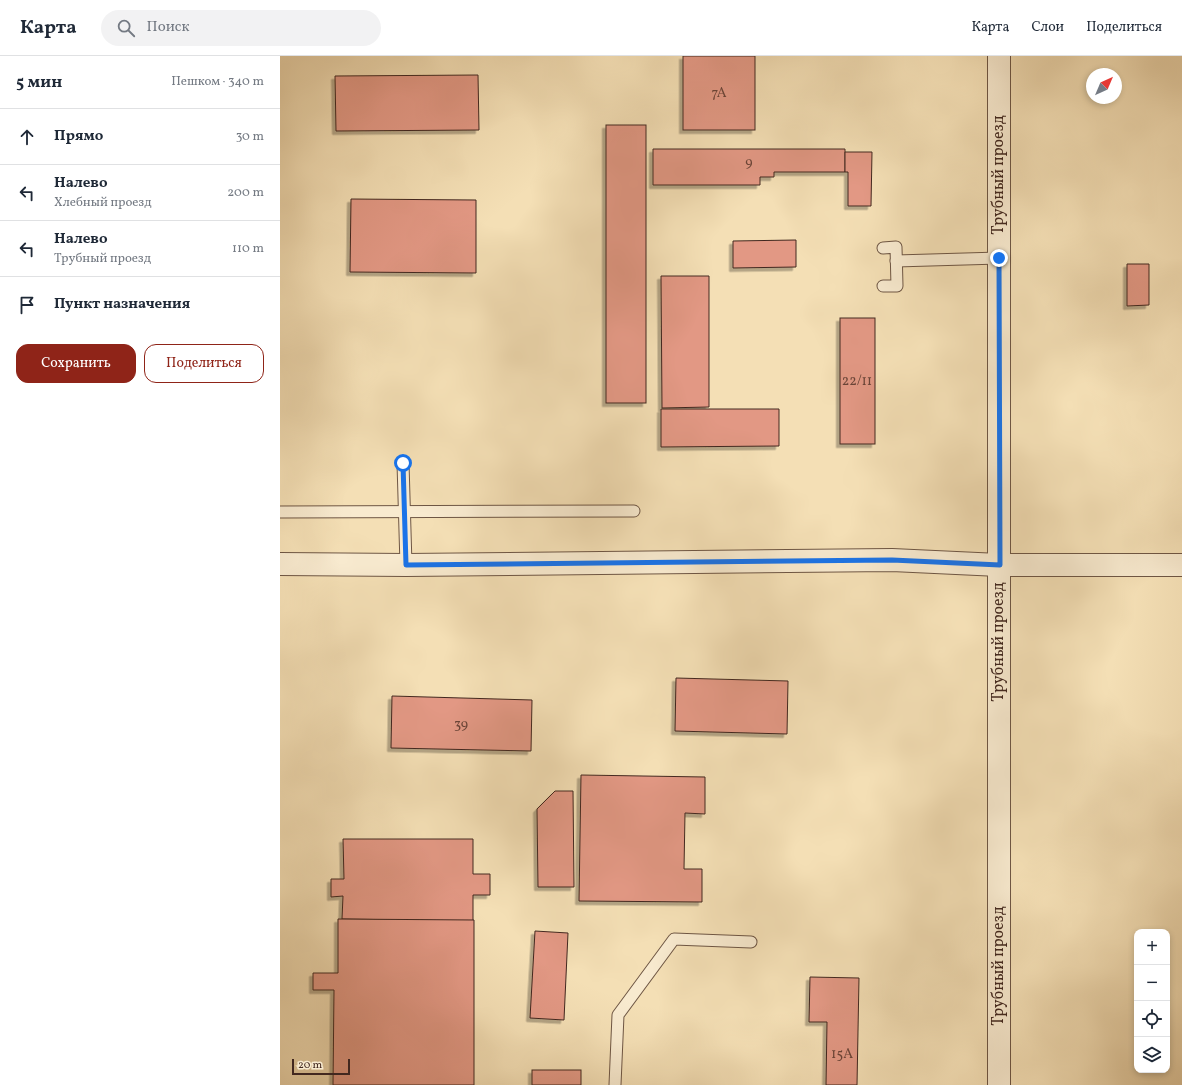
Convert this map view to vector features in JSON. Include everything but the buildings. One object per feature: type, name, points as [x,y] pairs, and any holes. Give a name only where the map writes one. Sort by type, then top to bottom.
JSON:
[{"type":"street","name":"Трубный проезд","points":[[999,56],[999,1085]]},
{"type":"street","points":[[280,564],[406,565],[892,560],[1000,565],[1182,565]]},
{"type":"lane","points":[[883,248],[896,247],[897,286],[883,286]]},
{"type":"lane","points":[[896,261],[999,258]]},
{"type":"lane","points":[[403,463],[406,565]]},
{"type":"lane","points":[[280,512],[634,511]]},
{"type":"lane","points":[[616,1085],[618,1015],[674,939],[751,942]]},
{"type":"route","points":[[403,463],[406,565],[892,560],[1000,565],[999,258]]}]
